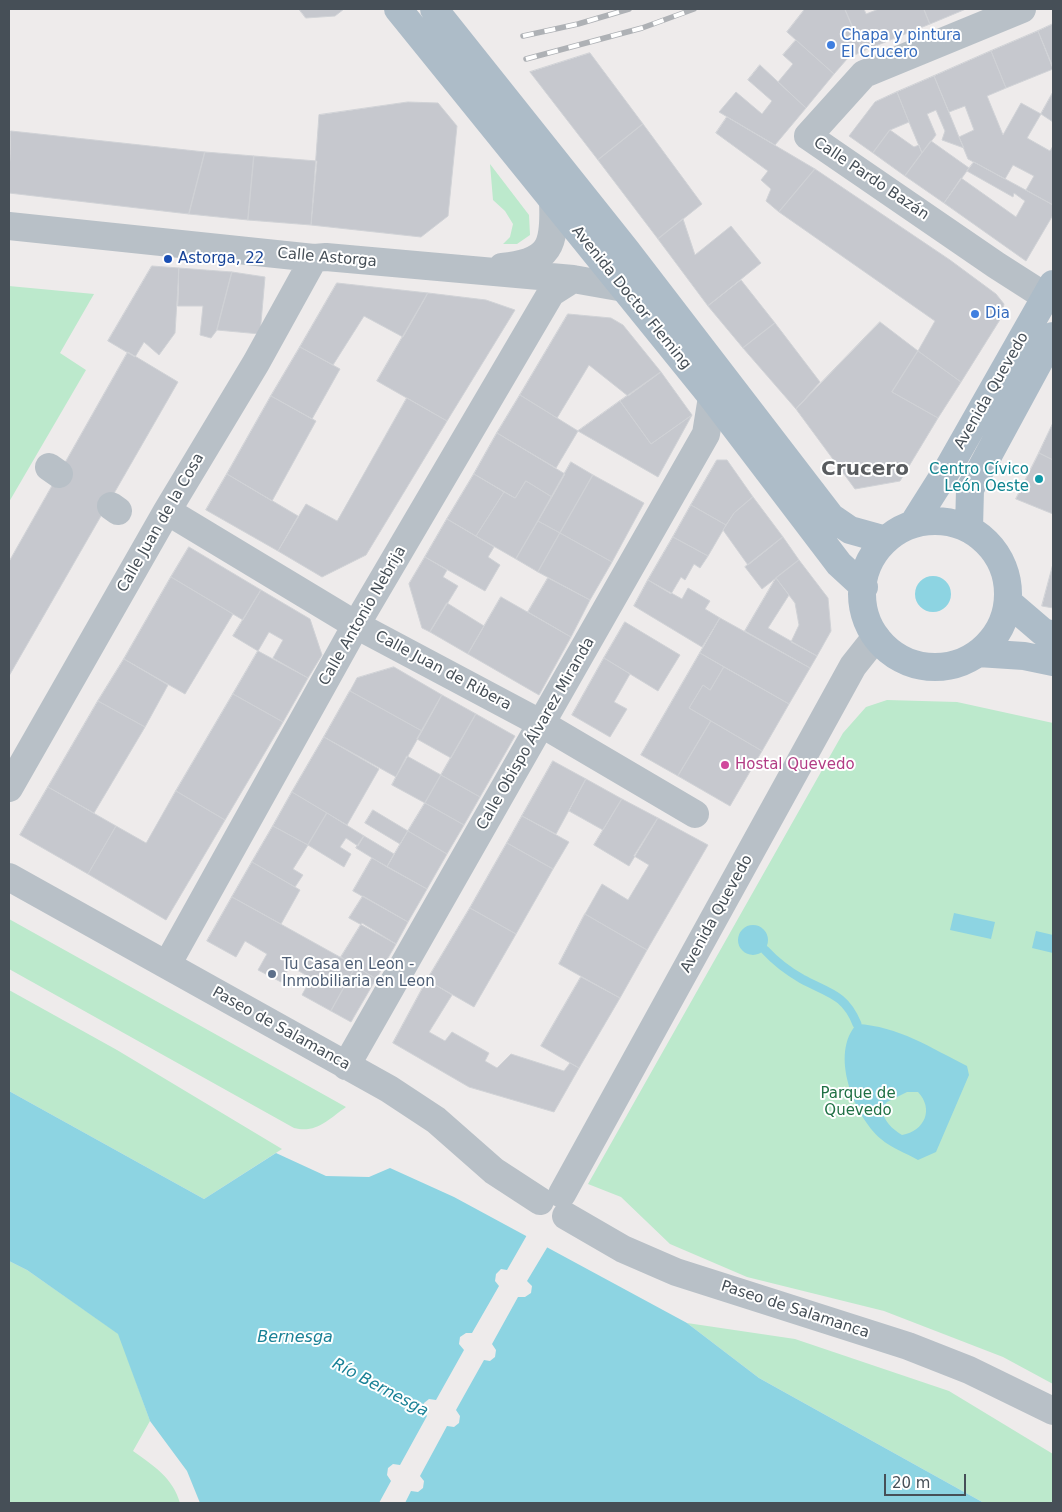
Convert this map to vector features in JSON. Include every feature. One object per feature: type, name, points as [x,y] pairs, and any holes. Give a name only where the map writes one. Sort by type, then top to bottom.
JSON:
[{"type":"main road","name":"Avenida Doctor Fleming","points":[[398,9],[712,397],[839,564],[864,587]]},
{"type":"main road","name":"Avenida Doctor Fleming","points":[[434,9],[626,250],[832,517],[850,530],[886,540]]},
{"type":"main road","name":"Avenida Quevedo","points":[[913,524],[940,483],[1050,290]]},
{"type":"main road","name":"Avenida Quevedo","points":[[969,529],[970,489],[1053,336]]},
{"type":"main road","points":[[926,520],[944,520],[955,522],[969,529],[982,538],[997,557],[1004,571],[1008,602],[995,636],[978,654],[953,666],[928,668],[907,663],[896,656],[876,637],[865,613],[864,587],[870,563],[886,540],[903,528],[913,524],[926,520]]},
{"type":"main road","points":[[1008,602],[1042,632],[1053,635]]},
{"type":"main road","points":[[978,654],[1024,656],[1053,662]]},
{"type":"street","name":"Calle Pardo Bazán","points":[[1022,9],[864,74],[808,136],[996,265],[1050,290]]},
{"type":"street","name":"Calle Astorga","points":[[466,270],[509,266],[535,260],[553,238],[553,202]]},
{"type":"street","name":"Calle Astorga","points":[[9,226],[314,258],[326,257],[573,279],[624,288]]},
{"type":"street","name":"Calle Juan de la Cosa","points":[[9,788],[167,511],[256,363],[314,258]]},
{"type":"street","name":"Calle Antonio Nebrija","points":[[167,965],[356,624],[551,293],[573,279]]},
{"type":"street","name":"Calle Obispo Álvarez Miranda","points":[[346,1066],[706,434],[712,397]]},
{"type":"street","name":"Calle Juan de Ribera","points":[[167,511],[356,624],[542,724],[695,814]]},
{"type":"street","name":"Avenida Quevedo","points":[[556,1203],[853,666],[876,637]]},
{"type":"street","name":"Paseo de Salamanca","points":[[9,877],[389,1089],[436,1120],[494,1171],[556,1203],[624,1249],[676,1272],[908,1346],[969,1370],[1053,1411]]},
{"type":"street","name":"Paseo de Salamanca","points":[[1027,1399],[1053,1417]]},
{"type":"green space","points":[[490,164],[529,215],[530,235],[517,244],[503,244],[510,237],[513,224],[505,211],[493,200]]},
{"type":"green space","points":[[9,286],[94,294],[60,353],[86,370],[9,502]]},
{"type":"green space","name":"Parque de Quevedo","points":[[887,700],[957,702],[1053,723],[1053,1384],[1003,1357],[884,1311],[747,1277],[670,1244],[621,1197],[588,1184],[843,733],[866,707]]},
{"type":"green space","points":[[9,919],[346,1107],[316,1127],[309,1129],[294,1128],[9,969]]},
{"type":"green space","points":[[9,990],[117,1050],[282,1149],[204,1199],[9,1091]]},
{"type":"green space","points":[[9,1261],[27,1270],[119,1334],[150,1421],[133,1451],[162,1473],[173,1486],[180,1503],[9,1503]]},
{"type":"green space","points":[[687,1323],[795,1339],[949,1391],[1053,1454],[1053,1503],[984,1503],[759,1378]]},
{"type":"water","points":[[933,576],[946,581],[951,594],[946,607],[933,612],[920,607],[915,594],[920,581]]},
{"type":"water","points":[[954,913],[995,922],[991,939],[950,930]]},
{"type":"water","points":[[753,925],[759,926],[767,934],[767,946],[759,954],[753,955],[747,954],[739,946],[738,940],[739,934],[747,926]]},
{"type":"water","points":[[1036,931],[1053,935],[1053,953],[1032,948]]},
{"type":"water","points":[[857,1024],[886,1029],[914,1039],[967,1066],[969,1075],[936,1152],[918,1160],[894,1148],[871,1129],[854,1100],[848,1084],[845,1051],[849,1036]],"holes":[[[907,1092],[918,1092],[925,1105],[925,1118],[916,1129],[902,1135],[884,1118],[881,1109],[887,1102]]]},
{"type":"water","name":"Bernesga","points":[[9,1091],[204,1199],[276,1153],[326,1176],[369,1177],[390,1168],[454,1197],[687,1323],[759,1378],[984,1503],[200,1503],[187,1471],[150,1421],[118,1334],[27,1270],[9,1261]]},
{"type":"pier","points":[[525,1233],[548,1246],[527,1281],[532,1286],[531,1293],[525,1297],[518,1297],[492,1344],[496,1350],[495,1357],[490,1361],[484,1360],[456,1410],[460,1416],[459,1423],[454,1427],[447,1426],[420,1476],[424,1481],[423,1488],[418,1492],[411,1491],[405,1503],[379,1503],[391,1481],[387,1475],[388,1468],[393,1464],[400,1465],[427,1416],[423,1410],[424,1403],[429,1399],[436,1400],[464,1350],[459,1344],[460,1337],[466,1333],[472,1333],[499,1286],[495,1281],[496,1274],[501,1269],[507,1270],[527,1235]]},
{"type":"building","points":[[299,9],[344,9],[335,16],[306,18]]},
{"type":"building","name":"Chapa y pintura El Crucero","points":[[805,9],[845,9],[863,51],[847,59],[834,74],[787,32]]},
{"type":"building","points":[[845,9],[864,9],[866,14],[879,9],[924,9],[930,24],[863,51]]},
{"type":"building","points":[[924,9],[966,9],[930,24]]},
{"type":"building","points":[[1053,24],[1053,67],[1038,31]]},
{"type":"building","points":[[1038,31],[1053,69],[1006,88],[991,51]]},
{"type":"building","points":[[796,40],[834,74],[806,108],[778,82],[793,64],[783,55]]},
{"type":"building","points":[[991,51],[1006,88],[987,96],[1003,135],[1021,103],[1041,114],[1027,138],[1050,151],[1053,146],[1053,205],[1026,190],[1034,176],[1013,165],[1005,179],[968,159],[959,137],[974,130],[965,106],[949,112],[934,76]]},
{"type":"building","points":[[590,53],[643,124],[598,160],[530,72]]},
{"type":"building","points":[[760,65],[806,108],[775,145],[719,112],[736,92],[762,114],[772,101],[748,80]]},
{"type":"building","points":[[934,76],[964,148],[942,140],[945,131],[936,110],[927,114],[936,135],[922,153],[909,122],[897,92]]},
{"type":"building","points":[[897,92],[909,122],[890,130],[873,153],[849,136],[875,102]]},
{"type":"building","points":[[1053,92],[1053,122],[1041,114]]},
{"type":"building","points":[[408,102],[438,103],[457,126],[448,216],[421,237],[311,225],[319,115]]},
{"type":"building","points":[[727,117],[815,169],[779,212],[766,201],[771,189],[761,180],[768,171],[716,133]]},
{"type":"building","points":[[643,124],[702,204],[658,239],[598,160]]},
{"type":"building","points":[[890,130],[914,147],[919,145],[922,153],[905,176],[873,153]]},
{"type":"building","points":[[11,131],[205,152],[189,214],[9,193]]},
{"type":"building","points":[[931,141],[969,168],[944,203],[905,176]]},
{"type":"building","points":[[205,152],[254,156],[248,220],[189,214]]},
{"type":"building","points":[[254,156],[317,161],[311,225],[248,220]]},
{"type":"building","points":[[974,162],[1053,205],[1053,215],[1026,261],[944,203],[961,178],[1016,217],[1025,201],[1014,193],[1013,197],[967,171]]},
{"type":"building","points":[[815,169],[950,260],[996,294],[1004,304],[1001,318],[961,382],[918,351],[935,321],[779,212]]},
{"type":"building","points":[[683,219],[695,255],[731,226],[761,263],[708,306],[658,239]]},
{"type":"building","points":[[152,266],[179,268],[175,333],[159,355],[144,342],[135,357],[108,341]]},
{"type":"building","points":[[179,268],[232,272],[217,330],[211,338],[200,335],[203,306],[178,306]]},
{"type":"building","points":[[232,272],[265,277],[260,334],[217,330]]},
{"type":"building","points":[[741,280],[775,323],[743,348],[708,306]]},
{"type":"building","points":[[337,283],[428,293],[403,337],[364,316],[333,365],[300,347]]},
{"type":"building","points":[[428,293],[486,300],[515,310],[447,421],[377,381]]},
{"type":"building","points":[[568,314],[611,318],[623,325],[661,372],[628,396],[589,365],[557,418],[520,395]]},
{"type":"building","points":[[880,322],[918,351],[892,392],[938,418],[900,481],[855,489],[796,409]]},
{"type":"building","points":[[775,323],[820,382],[796,409],[743,348]]},
{"type":"building","points":[[300,347],[340,369],[312,419],[271,396]]},
{"type":"building","points":[[918,351],[961,382],[938,418],[892,392]]},
{"type":"building","points":[[128,352],[178,382],[9,676],[9,562]]},
{"type":"building","points":[[661,372],[692,415],[651,444],[620,401]]},
{"type":"building","points":[[520,395],[578,431],[556,468],[497,433]]},
{"type":"building","points":[[271,396],[316,421],[272,501],[227,474]]},
{"type":"building","points":[[407,398],[447,421],[366,555],[322,577],[278,551],[306,504],[337,521]]},
{"type":"building","points":[[620,401],[651,444],[692,415],[658,477],[578,431]]},
{"type":"building","points":[[1053,423],[1053,460],[1039,453]]},
{"type":"building","points":[[497,433],[565,474],[552,497],[526,481],[515,498],[474,474]]},
{"type":"building","name":"Centro Cívico León Oeste","points":[[1039,453],[1053,460],[1053,514],[1016,499]]},
{"type":"building","points":[[717,460],[727,460],[753,497],[734,513],[726,525],[691,505]]},
{"type":"building","points":[[571,462],[593,475],[560,533],[538,521]]},
{"type":"building","points":[[227,474],[298,516],[278,551],[206,510]]},
{"type":"building","points":[[474,474],[504,492],[476,536],[447,519]]},
{"type":"building","points":[[593,475],[644,503],[612,562],[560,533]]},
{"type":"building","points":[[526,481],[552,497],[516,559],[476,536],[504,492],[515,498]]},
{"type":"building","points":[[753,497],[783,537],[748,565],[723,530],[734,513]]},
{"type":"building","points":[[691,505],[726,525],[708,556],[673,537]]},
{"type":"building","points":[[447,519],[494,547],[488,557],[500,565],[485,591],[425,557]]},
{"type":"building","points":[[538,521],[560,533],[538,572],[516,559]]},
{"type":"building","points":[[560,533],[612,562],[590,600],[538,572]]},
{"type":"building","points":[[673,537],[708,556],[700,568],[694,564],[685,580],[681,577],[671,594],[648,580]]},
{"type":"building","points":[[783,537],[799,560],[762,589],[745,567]]},
{"type":"building","points":[[189,547],[261,590],[243,620],[171,577]]},
{"type":"building","points":[[425,557],[447,570],[443,577],[458,586],[430,632],[422,628],[409,584]]},
{"type":"building","points":[[799,560],[828,598],[831,631],[817,656],[791,642],[799,625],[795,603],[776,578]]},
{"type":"building","points":[[1053,564],[1053,608],[1042,606]]},
{"type":"building","points":[[171,577],[233,614],[185,694],[124,659]]},
{"type":"building","points":[[548,578],[590,600],[571,637],[528,612]]},
{"type":"building","points":[[776,578],[789,595],[768,628],[817,656],[810,668],[745,631]]},
{"type":"building","points":[[648,580],[682,599],[688,588],[710,601],[705,609],[720,618],[702,647],[634,606]]},
{"type":"building","points":[[261,590],[310,619],[322,655],[308,678],[273,658],[283,640],[269,632],[258,651],[233,636]]},
{"type":"building","points":[[501,597],[571,637],[539,695],[468,654]]},
{"type":"building","points":[[447,603],[484,626],[468,654],[430,632]]},
{"type":"building","points":[[720,618],[810,668],[789,704],[700,653]]},
{"type":"building","points":[[625,622],[680,655],[658,691],[604,658]]},
{"type":"building","points":[[258,651],[308,678],[283,722],[233,694]]},
{"type":"building","points":[[700,653],[724,667],[710,690],[703,685],[689,708],[711,721],[678,776],[641,755]]},
{"type":"building","points":[[604,658],[630,674],[614,702],[627,709],[610,737],[572,715]]},
{"type":"building","points":[[124,659],[168,685],[145,727],[98,701]]},
{"type":"building","points":[[394,667],[442,695],[422,731],[350,691],[357,678]]},
{"type":"building","points":[[724,667],[789,704],[762,751],[689,708],[703,685],[710,690]]},
{"type":"building","points":[[350,691],[422,731],[396,777],[324,737]]},
{"type":"building","points":[[233,694],[283,722],[225,820],[176,791]]},
{"type":"building","points":[[442,695],[476,714],[451,758],[417,739]]},
{"type":"building","points":[[98,701],[145,727],[94,813],[48,787]]},
{"type":"building","points":[[476,714],[515,736],[480,797],[441,775]]},
{"type":"building","points":[[711,721],[762,751],[730,806],[678,776]]},
{"type":"building","points":[[324,737],[379,769],[347,825],[292,792]]},
{"type":"building","points":[[407,756],[441,775],[425,803],[392,785]]},
{"type":"building","points":[[553,761],[586,779],[556,834],[522,816]]},
{"type":"building","points":[[441,775],[480,797],[464,825],[425,803]]},
{"type":"building","points":[[586,779],[622,799],[603,830],[569,811]]},
{"type":"building","points":[[48,787],[116,826],[88,874],[20,835]]},
{"type":"building","points":[[176,791],[225,820],[166,920],[88,874],[116,826],[146,843]]},
{"type":"building","points":[[292,792],[327,813],[308,845],[273,826]]},
{"type":"building","points":[[622,799],[658,818],[629,866],[594,845]]},
{"type":"building","points":[[425,803],[464,825],[447,854],[408,831]]},
{"type":"building","points":[[373,810],[408,831],[400,844],[365,823]]},
{"type":"building","points":[[327,813],[364,836],[358,846],[346,838],[340,847],[351,854],[344,867],[308,845]]},
{"type":"building","points":[[522,816],[569,842],[553,869],[507,843]]},
{"type":"building","points":[[658,818],[708,845],[647,950],[585,914],[602,884],[628,900],[649,865],[634,856]]},
{"type":"building","points":[[273,826],[308,845],[293,869],[303,875],[295,887],[252,862]]},
{"type":"building","points":[[408,831],[447,854],[427,889],[387,867]]},
{"type":"building","points":[[364,836],[394,854],[387,867],[356,848]]},
{"type":"building","points":[[507,843],[553,869],[516,934],[470,908]]},
{"type":"building","points":[[372,858],[427,889],[408,922],[353,891]]},
{"type":"building","points":[[252,862],[300,890],[281,924],[232,897]]},
{"type":"building","points":[[363,896],[408,922],[396,944],[349,918]]},
{"type":"building","points":[[232,897],[356,966],[331,1011],[302,995],[311,978],[290,966],[281,982],[258,970],[267,954],[245,941],[236,957],[207,941]]},
{"type":"building","points":[[470,908],[516,934],[474,1007],[427,980]]},
{"type":"building","points":[[585,914],[647,950],[620,998],[559,964]]},
{"type":"building","points":[[362,923],[396,944],[376,979],[341,957]]},
{"type":"building","points":[[356,966],[376,979],[351,1022],[331,1011]]},
{"type":"building","points":[[581,977],[620,998],[579,1068],[541,1046]]},
{"type":"building","points":[[427,980],[452,995],[429,1032],[445,1041],[452,1032],[489,1053],[485,1061],[497,1068],[511,1054],[564,1071],[570,1063],[579,1068],[554,1112],[469,1087],[393,1043]]},
{"type":"waterway","points":[[765,950],[792,973],[828,991],[841,1000],[847,1006],[857,1024]]},
{"type":"railway","points":[[523,36],[578,24],[629,9]]},
{"type":"railway","points":[[526,59],[642,28],[694,9]]},
{"type":"place","name":"Chapa y pintura El Crucero","points":[[831,45]]},
{"type":"place","name":"Astorga, 22","points":[[168,259]]},
{"type":"place","name":"Dia","points":[[975,314]]},
{"type":"place","name":"Centro Cívico León Oeste","points":[[1039,479]]},
{"type":"place","name":"Hostal Quevedo","points":[[725,765]]},
{"type":"place","name":"Tu Casa en Leon - Inmobiliaria en Leon","points":[[272,974]]},
{"type":"district","name":"Crucero","points":[[865,470]]},
{"type":"water label","name":"Río Bernesga","points":[[380,1388]]}]
